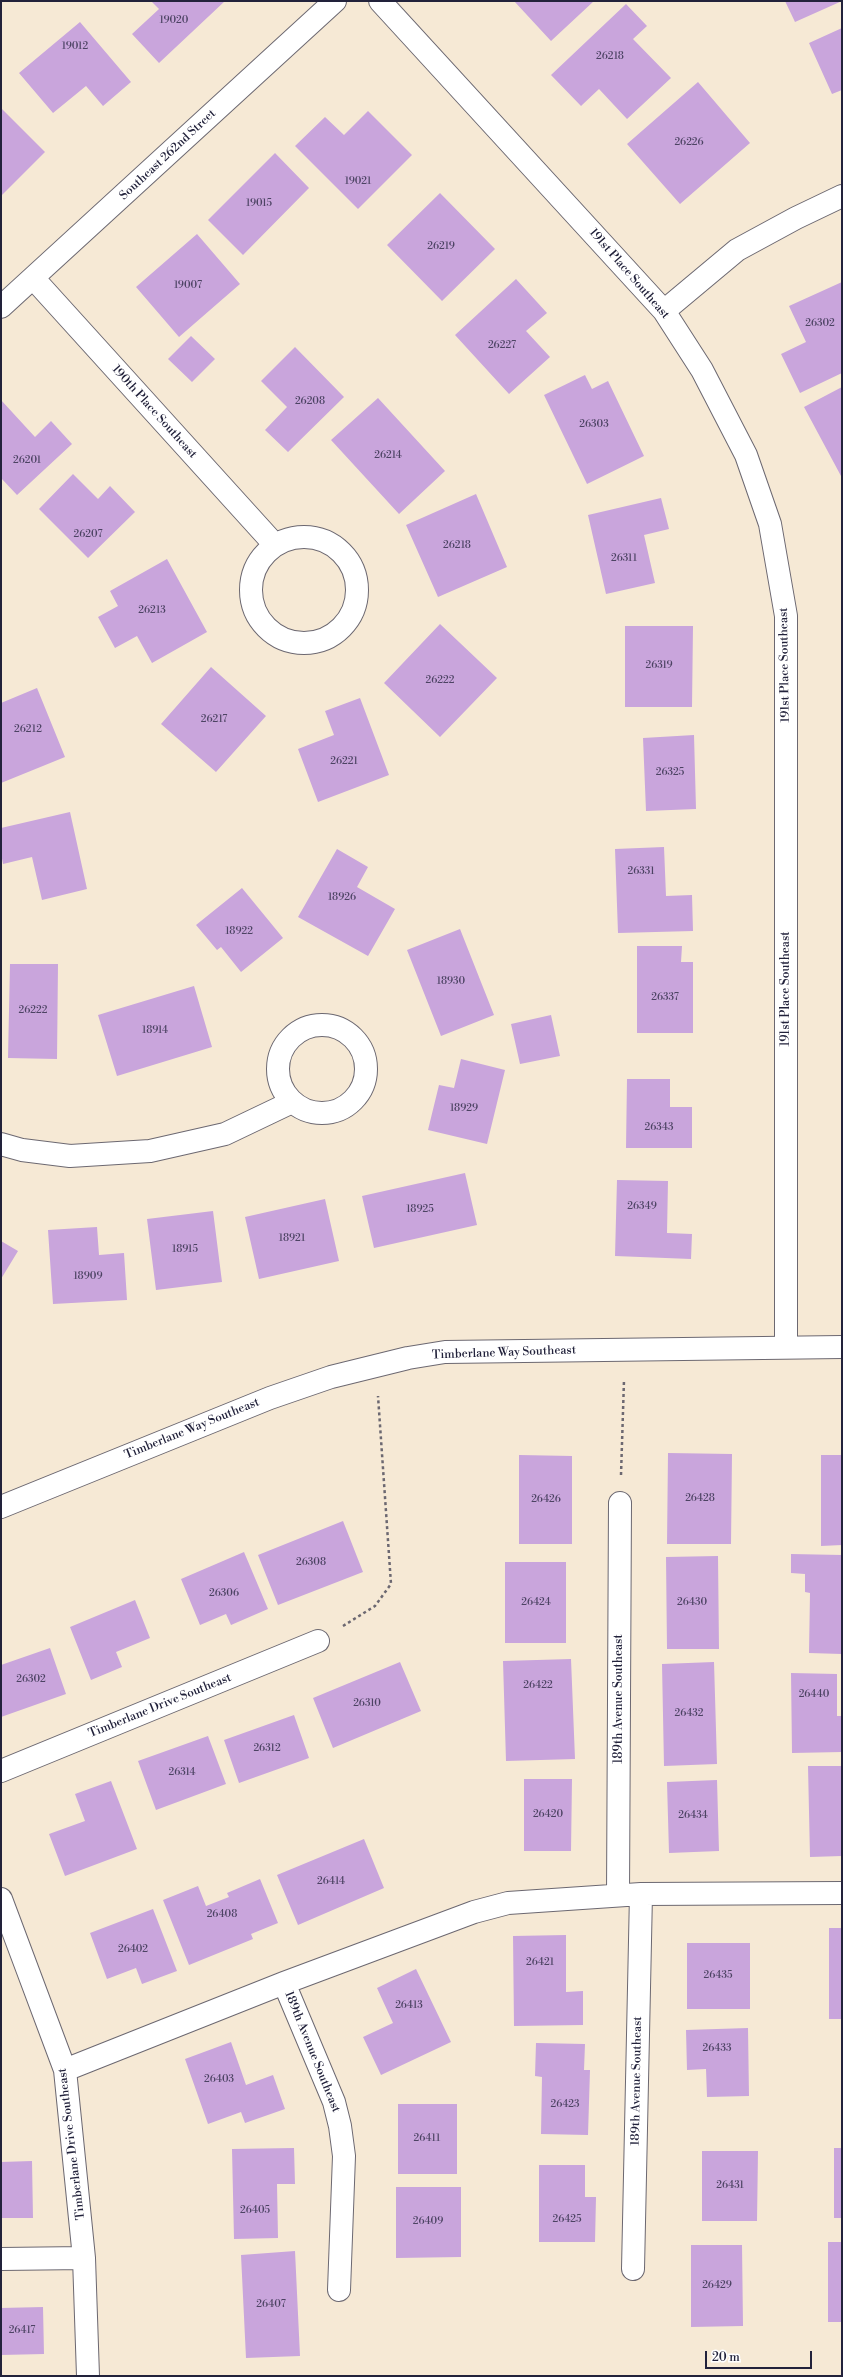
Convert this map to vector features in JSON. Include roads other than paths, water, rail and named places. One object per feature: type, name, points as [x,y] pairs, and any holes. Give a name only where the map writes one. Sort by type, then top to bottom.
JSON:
[{"type":"street","name":"Southeast 262nd Street","points":[[1,307],[34,279],[335,1]]},
{"type":"street","name":"191st Place Southeast","points":[[380,1],[664,311],[702,370],[746,455],[770,524],[786,616],[786,1347]]},
{"type":"street","points":[[664,311],[737,250],[796,218],[842,196]]},
{"type":"street","name":"190th Place Southeast","points":[[34,279],[275,545]]},
{"type":"street","points":[[308,536],[325,540],[340,550],[351,563],[357,580],[357,597],[352,614],[341,628],[327,638],[309,643],[292,642],[270,631],[262,623],[253,608],[250,590],[253,572],[261,556],[275,545],[291,538],[308,536]]},
{"type":"street","points":[[321,1025],[336,1027],[349,1034],[359,1045],[365,1058],[365,1079],[356,1098],[345,1108],[318,1114],[304,1110],[292,1102],[283,1090],[279,1076],[279,1061],[284,1047],[300,1032],[321,1025]]},
{"type":"street","points":[[1,1144],[22,1150],[70,1156],[150,1151],[225,1134],[292,1102]]},
{"type":"street","name":"Timberlane Way Southeast","points":[[1,1507],[270,1398],[331,1377],[445,1352],[786,1347],[842,1348]]},
{"type":"street","name":"189th Avenue Southeast","points":[[618,1895],[620,1503]]},
{"type":"street","name":"Timberlane Drive Southeast","points":[[1,1771],[318,1641]]},
{"type":"street","name":"189th Avenue Southeast","points":[[65,2070],[284,1982],[474,1912],[508,1903],[641,1894],[842,1893]]},
{"type":"street","name":"189th Avenue Southeast","points":[[633,2269],[641,1894]]},
{"type":"street","name":"Timberlane Drive Southeast","points":[[1,1899],[65,2070],[84,2258],[88,2376]]},
{"type":"street","name":"189th Avenue Southeast","points":[[284,1982],[334,2102],[340,2126],[344,2156],[339,2290]]},
{"type":"street","points":[[1,2259],[84,2258]]}]
